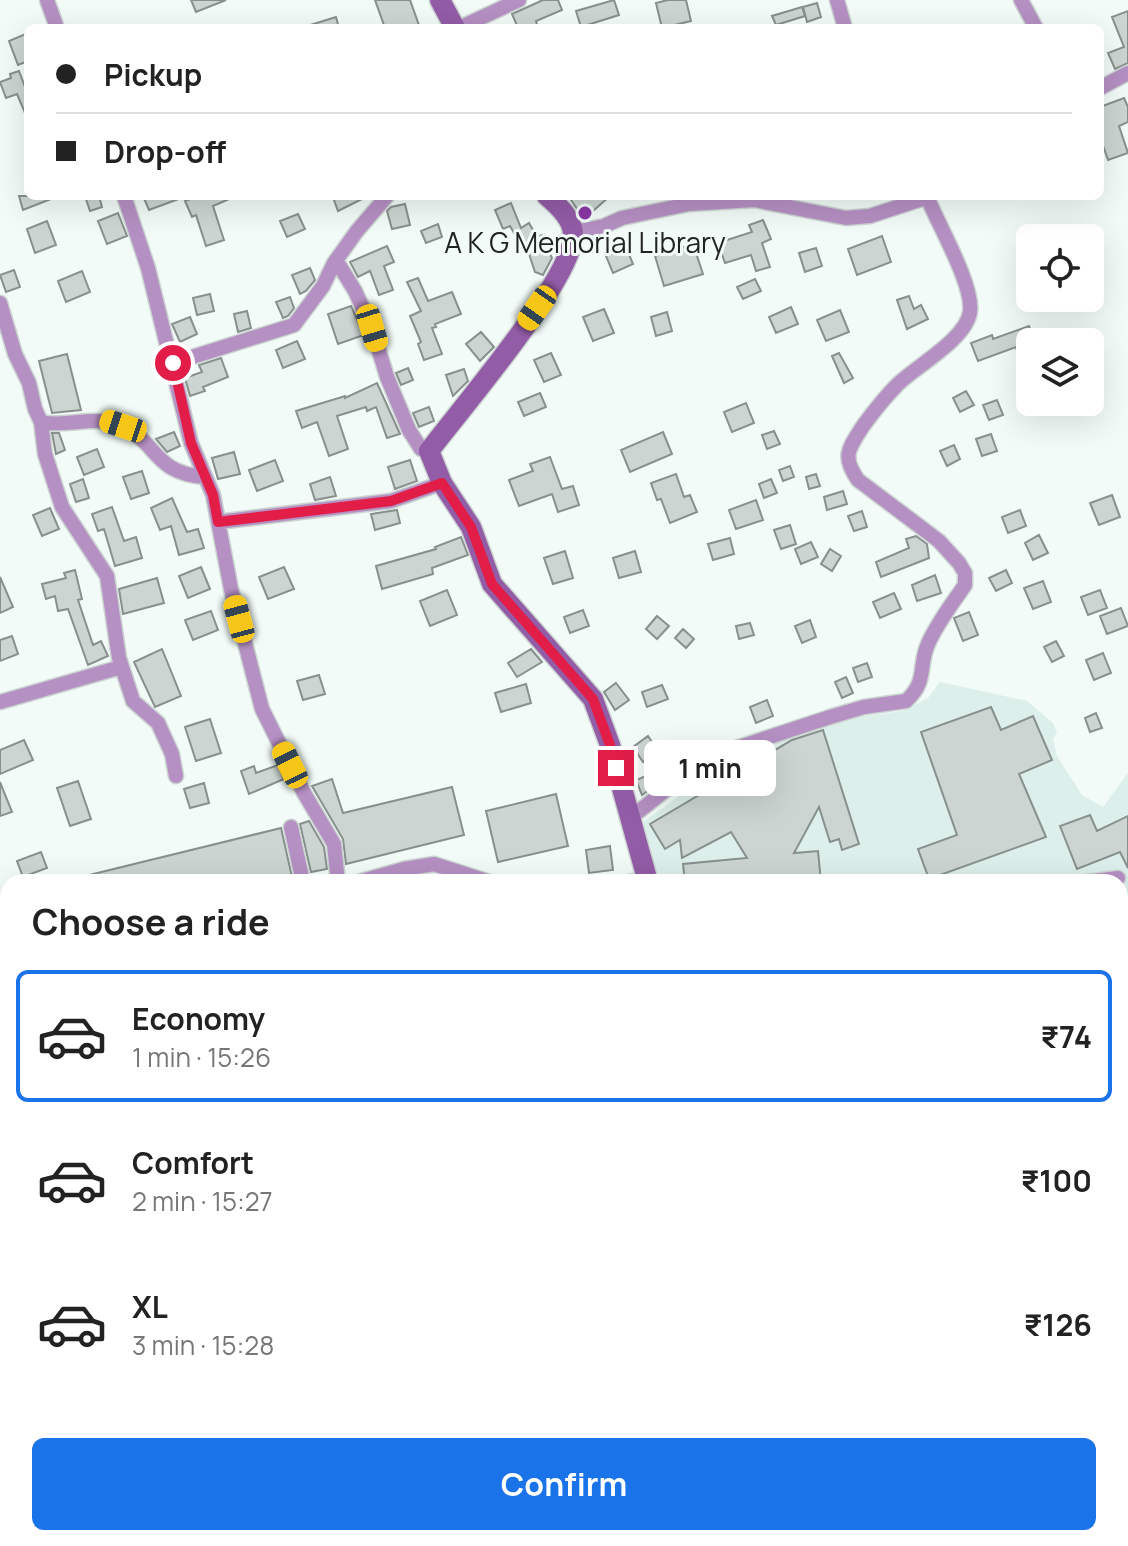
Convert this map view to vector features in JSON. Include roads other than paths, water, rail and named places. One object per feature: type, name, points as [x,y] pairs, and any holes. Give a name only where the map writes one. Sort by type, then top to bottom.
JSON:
[{"type":"main road","points":[[440,0],[455,24]]},
{"type":"main road","points":[[552,200],[562,208],[573,232],[571,247],[549,290],[511,345],[429,451],[442,483],[471,527],[492,584],[593,699],[610,745],[640,874]]},
{"type":"street","points":[[47,0],[56,24]]},
{"type":"street","points":[[466,24],[519,0]]},
{"type":"street","points":[[837,0],[844,24]]},
{"type":"street","points":[[1021,0],[1034,24]]},
{"type":"street","points":[[1104,86],[1128,73]]},
{"type":"street","points":[[125,200],[148,268],[191,443],[213,495],[231,589],[262,709],[304,793],[334,844],[337,874]]},
{"type":"street","points":[[173,363],[294,325],[323,286],[336,260],[384,200]]},
{"type":"street","points":[[573,232],[689,204],[754,200],[846,218],[870,216],[920,200]]},
{"type":"street","points":[[629,819],[706,758],[864,707],[906,701],[918,688],[926,647],[965,585],[965,573],[939,541],[858,480],[849,467],[848,450],[876,408],[900,382],[964,329],[970,313],[970,293],[930,200]]},
{"type":"street","points":[[336,260],[372,328],[387,377],[409,430],[421,449],[429,451]]},
{"type":"street","points":[[0,303],[15,354],[29,383],[41,422],[45,454],[62,507],[107,576],[121,667],[133,701],[148,713],[163,733],[172,754],[176,776]]},
{"type":"street","points":[[41,422],[54,425],[92,419],[123,426],[138,435],[169,468],[205,477]]},
{"type":"street","points":[[218,522],[391,501],[442,483]]},
{"type":"street","points":[[0,702],[121,667]]},
{"type":"street","points":[[291,827],[301,874]]},
{"type":"street","points":[[386,874],[434,864],[465,874]]},
{"type":"place","name":"A K G Memorial Library","points":[[585,213]]}]
